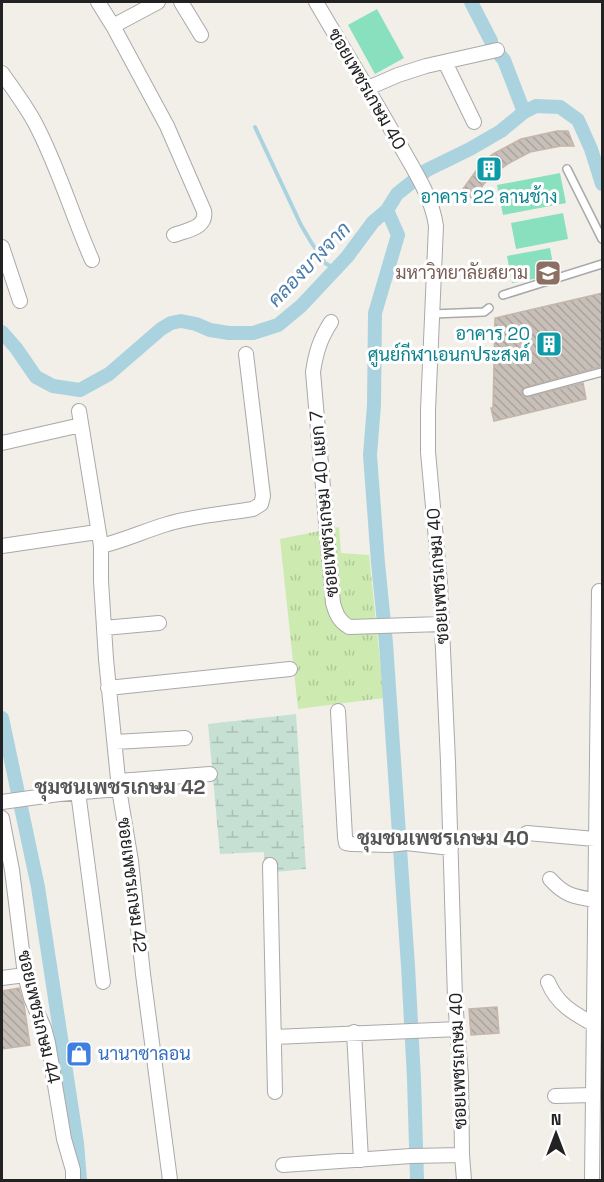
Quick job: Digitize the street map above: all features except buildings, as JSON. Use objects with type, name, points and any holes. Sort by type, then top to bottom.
[{"type":"street","points":[[98,2],[167,126],[204,211],[205,220],[202,224],[174,235]]},
{"type":"street","points":[[113,26],[158,2]]},
{"type":"street","points":[[182,2],[201,34]]},
{"type":"street","name":"ซอยเพชรเกษม 40","points":[[316,2],[368,88],[411,166],[434,214],[436,226],[428,452],[440,583],[464,1180]]},
{"type":"street","points":[[368,88],[426,66],[497,50]]},
{"type":"street","points":[[445,62],[474,122]]},
{"type":"street","points":[[2,73],[34,121],[47,146],[92,260]]},
{"type":"street","points":[[2,247],[20,301]]},
{"type":"street","name":"ซอยเพชรเกษม 40 แยก 7","points":[[331,322],[316,351],[313,372],[333,603],[337,616],[349,627],[442,624]]},
{"type":"street","points":[[101,546],[120,542],[164,525],[253,509],[261,504],[263,496],[246,354]]},
{"type":"street","name":"ซอยเพชรเกษม 42","points":[[2,443],[80,418],[101,546],[108,688],[170,1180]]},
{"type":"street","points":[[2,546],[98,532]]},
{"type":"street","points":[[592,1180],[593,1024],[598,934],[595,900],[599,884],[595,839],[599,806],[599,591]]},
{"type":"street","points":[[104,628],[159,623]]},
{"type":"street","points":[[108,688],[290,669]]},
{"type":"street","points":[[338,711],[346,843],[389,845],[400,843],[451,848]]},
{"type":"street","points":[[115,742],[184,738]]},
{"type":"street","points":[[13,800],[210,774]]},
{"type":"street","points":[[78,792],[103,982]]},
{"type":"street","name":"ซอยเพชรเกษม 44","points":[[2,818],[12,870],[25,975],[48,1043],[73,1180]]},
{"type":"street","points":[[527,833],[595,839]]},
{"type":"street","points":[[270,865],[275,1092]]},
{"type":"street","points":[[550,879],[558,888],[572,897],[595,900]]},
{"type":"street","points":[[2,978],[25,975]]},
{"type":"street","points":[[548,982],[553,994],[562,1003],[593,1024]]},
{"type":"street","points":[[274,1037],[458,1029]]},
{"type":"street","points":[[354,1032],[362,1160]]},
{"type":"street","points":[[555,1096],[593,1095]]},
{"type":"street","points":[[283,1165],[462,1155]]},
{"type":"lane","points":[[567,170],[603,239]]},
{"type":"lane","points":[[503,295],[603,264]]},
{"type":"lane","points":[[432,314],[484,312],[489,308]]},
{"type":"lane","points":[[527,392],[603,372]]},
{"type":"green space","points":[[377,9],[404,58],[375,74],[348,25]]},
{"type":"green space","points":[[560,173],[566,203],[503,215],[497,185]]},
{"type":"green space","points":[[563,213],[568,239],[516,249],[511,223]]},
{"type":"green space","points":[[550,248],[555,275],[512,283],[507,256]]},
{"type":"green space","points":[[339,527],[341,553],[369,555],[384,698],[298,709],[280,539]]},
{"type":"green space","points":[[296,714],[306,869],[265,873],[264,852],[220,854],[208,724]]},
{"type":"waterway","points":[[471,2],[491,41]]},
{"type":"waterway","points":[[499,54],[504,60],[524,112]]},
{"type":"waterway","name":"คลองบางจาก","points":[[2,332],[36,377],[53,386],[80,390],[109,374],[171,323],[181,321],[229,333],[253,333],[278,325],[301,306],[347,257],[373,222],[387,210],[397,194],[427,170],[501,131],[524,112],[536,106],[560,107],[578,120],[591,149],[602,184]]},
{"type":"waterway","points":[[255,127],[301,225],[325,263],[335,269]]},
{"type":"waterway","points":[[387,210],[398,235],[375,313],[374,405],[370,455],[386,643],[408,966],[417,1180]]},
{"type":"waterway","points":[[2,718],[38,887],[77,1143],[80,1180]]},
{"type":"place","name":"อาคาร 22 ลานช้าง","points":[[489,169]]},
{"type":"place","name":"มหาวิทยาลัยสยาม","points":[[548,273]]},
{"type":"place","name":"อาคาร 20 ศูนย์กีฬาเอนกประสงค์","points":[[549,344]]},
{"type":"place","name":"นานาซาลอน","points":[[79,1054]]},
{"type":"district","name":"ชุมชนเพชรเกษม 42","points":[[120,787]]},
{"type":"district","name":"ชุมชนเพชรเกษม 40","points":[[443,838]]}]
